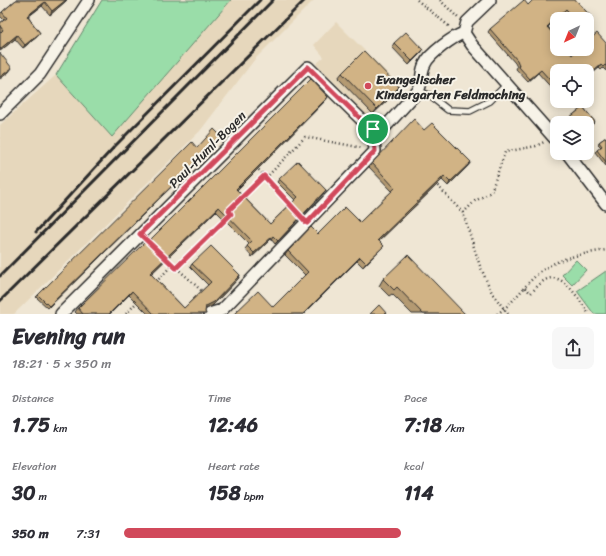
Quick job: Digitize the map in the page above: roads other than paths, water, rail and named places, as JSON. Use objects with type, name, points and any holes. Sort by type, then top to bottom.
[{"type":"street","points":[[0,114],[40,74],[89,0]]},
{"type":"street","points":[[209,314],[222,310],[375,151],[373,129],[386,126],[418,92],[421,87],[425,63],[450,39],[462,31],[490,0]]},
{"type":"street","points":[[462,31],[506,85],[550,133]]},
{"type":"street","name":"Paul-Huml-Bogen","points":[[61,314],[308,67],[373,129]]},
{"type":"street","points":[[572,160],[606,204]]},
{"type":"lane","points":[[418,92],[429,95],[448,110],[470,111],[490,101],[506,85]]},
{"type":"railway","points":[[36,232],[115,146],[260,0]]},
{"type":"railway","points":[[0,276],[273,0]]},
{"type":"railway","points":[[0,301],[305,0]]},
{"type":"place","name":"Evangelischer Kindergarten Feldmoching","points":[[368,86]]}]
